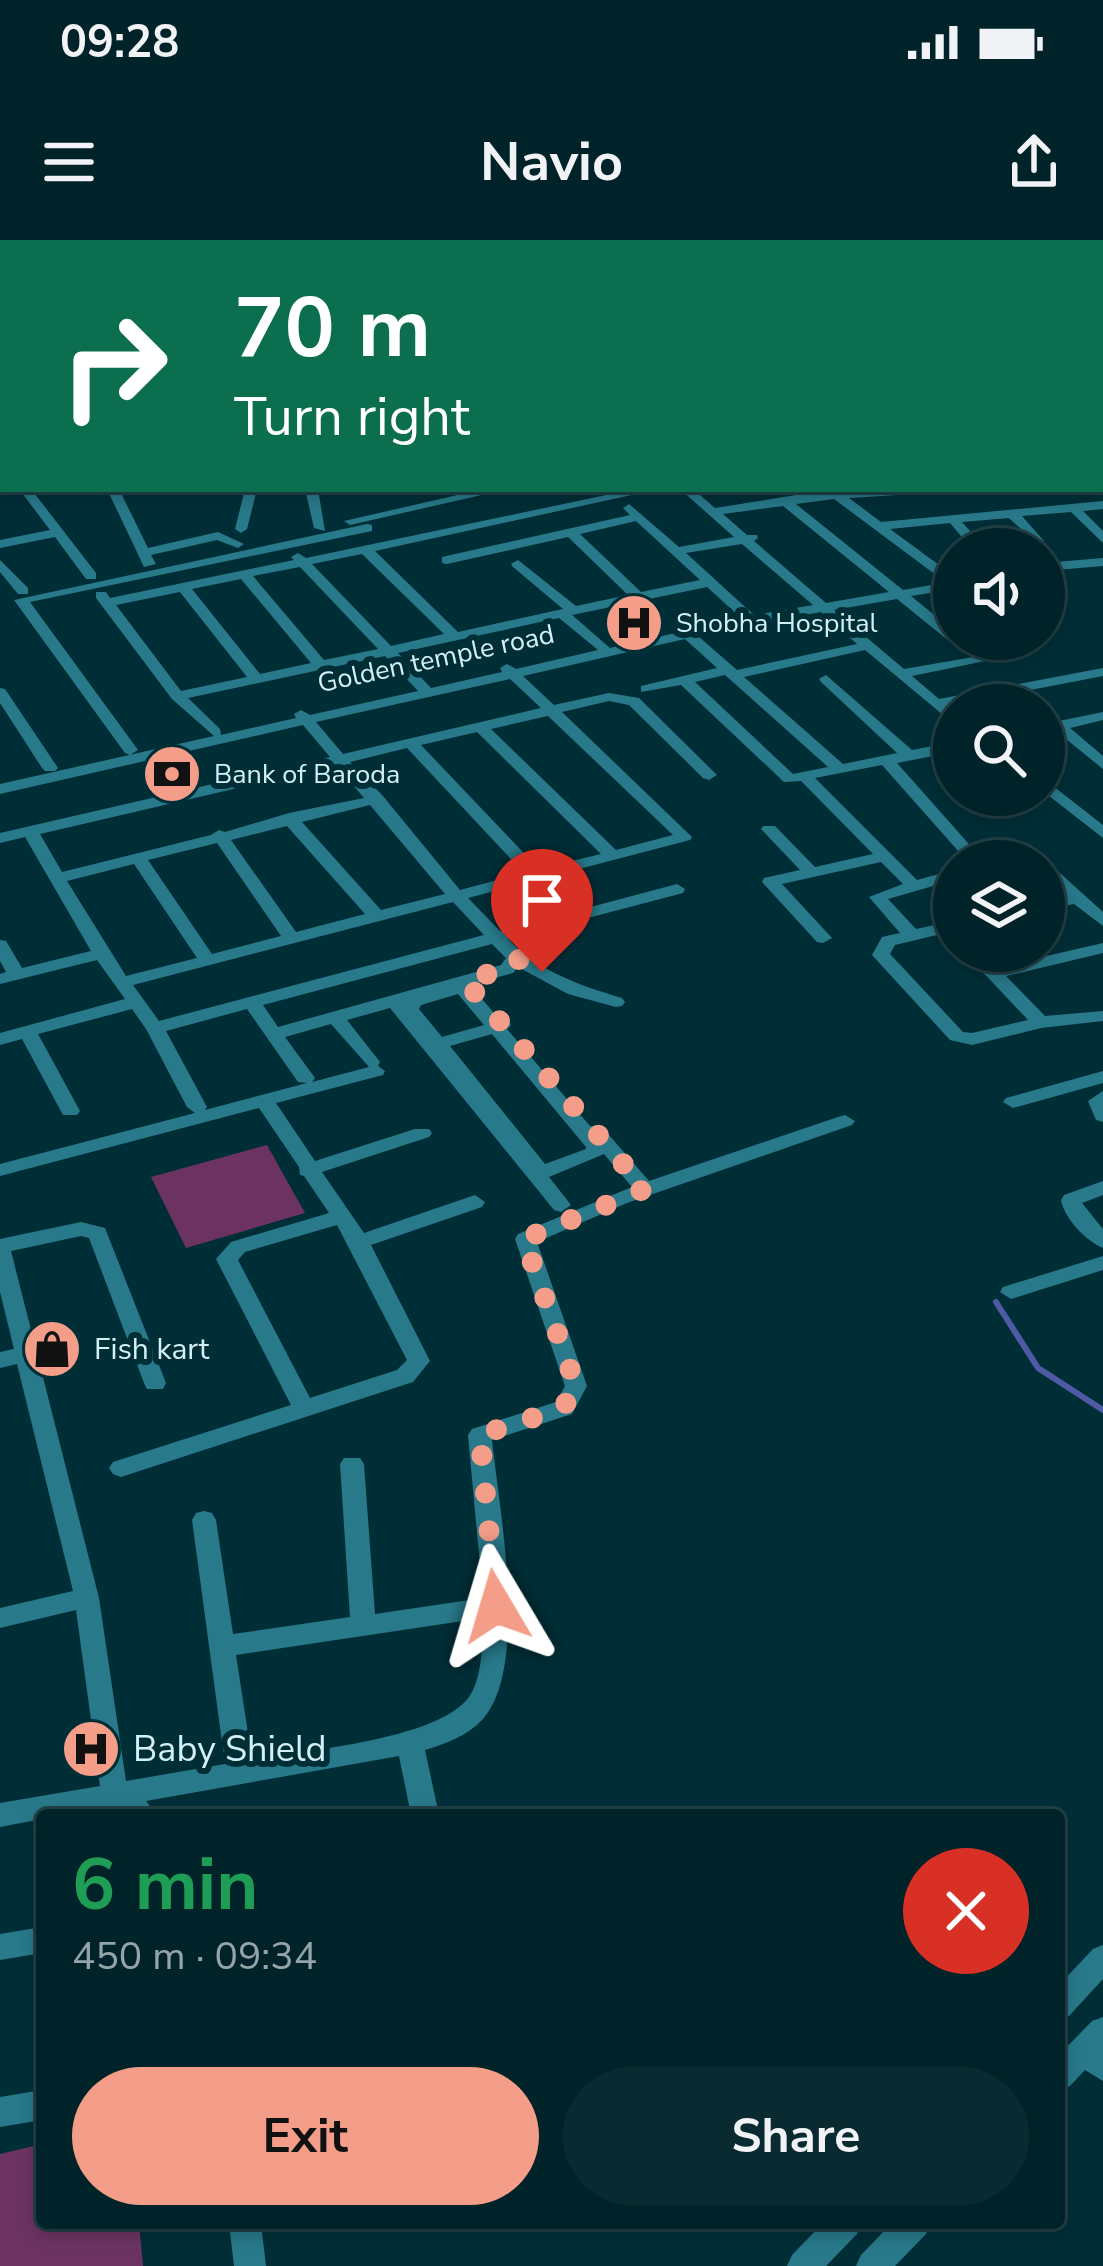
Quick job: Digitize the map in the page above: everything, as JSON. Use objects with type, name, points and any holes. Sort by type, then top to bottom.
[{"type":"street","points":[[23,492],[177,696],[215,732]]},
{"type":"street","points":[[114,492],[146,558]]},
{"type":"street","points":[[243,538],[250,492]]},
{"type":"street","points":[[312,492],[320,527]]},
{"type":"street","points":[[690,492],[908,673]]},
{"type":"street","points":[[703,492],[718,511]]},
{"type":"street","points":[[718,511],[833,492]]},
{"type":"street","name":"Golden temple road","points":[[833,492],[933,566]]},
{"type":"street","points":[[92,580],[146,558],[243,538],[280,540],[460,493]]},
{"type":"street","points":[[107,603],[367,551],[617,493],[748,618]]},
{"type":"street","points":[[786,502],[933,620]]},
{"type":"street","points":[[878,526],[1103,506]]},
{"type":"street","points":[[1074,508],[1103,539]]},
{"type":"street","points":[[1012,513],[1026,528]]},
{"type":"street","points":[[447,560],[639,517]]},
{"type":"street","points":[[952,518],[961,528]]},
{"type":"street","points":[[0,600],[280,540],[367,528]]},
{"type":"street","points":[[572,532],[638,597]]},
{"type":"street","points":[[0,544],[55,533]]},
{"type":"street","points":[[676,551],[750,538]]},
{"type":"street","points":[[280,540],[425,690]]},
{"type":"street","points":[[367,551],[455,637]]},
{"type":"street","points":[[1065,565],[1103,562]]},
{"type":"street","points":[[0,564],[130,750]]},
{"type":"street","points":[[518,564],[566,611],[591,652]]},
{"type":"street","points":[[244,574],[321,666]]},
{"type":"street","points":[[177,696],[709,582]]},
{"type":"street","name":"Golden temple road","points":[[0,789],[591,652],[933,584]]},
{"type":"street","points":[[183,587],[257,680]]},
{"type":"street","points":[[829,603],[871,645],[933,693]]},
{"type":"street","name":"Golden temple road","points":[[591,652],[748,618]]},
{"type":"street","points":[[687,634],[840,769]]},
{"type":"street","points":[[646,688],[871,645]]},
{"type":"street","points":[[908,673],[970,660]]},
{"type":"street","points":[[121,983],[684,837],[510,671]]},
{"type":"street","points":[[1044,684],[1103,672]]},
{"type":"street","points":[[826,679],[908,755]]},
{"type":"street","points":[[684,680],[790,778],[933,751]]},
{"type":"street","points":[[0,692],[50,768]]},
{"type":"street","points":[[0,838],[550,710],[629,698],[709,775]]},
{"type":"street","points":[[1065,724],[1103,716]]},
{"type":"street","points":[[303,717],[457,897],[516,958],[574,990],[616,1002]]},
{"type":"street","name":"Golden temple road","points":[[0,778],[303,717]]},
{"type":"street","points":[[480,727],[613,856]]},
{"type":"street","points":[[1065,736],[1103,763]]},
{"type":"street","points":[[411,743],[537,877]]},
{"type":"street","points":[[886,760],[957,840]]},
{"type":"street","points":[[804,776],[911,884]]},
{"type":"street","points":[[61,877],[376,799]]},
{"type":"street","points":[[1065,801],[1103,833]]},
{"type":"street","points":[[1065,812],[1103,844]]},
{"type":"street","points":[[290,818],[377,917]]},
{"type":"street","points":[[769,829],[812,873]]},
{"type":"street","points":[[30,831],[61,877],[101,954],[155,1028],[196,1107]]},
{"type":"street","points":[[219,835],[292,939]]},
{"type":"street","points":[[136,856],[208,961]]},
{"type":"street","points":[[823,938],[770,883],[885,856]]},
{"type":"street","points":[[912,936],[878,897],[933,879]]},
{"type":"street","points":[[1065,887],[1103,921]]},
{"type":"street","points":[[155,1028],[677,889]]},
{"type":"street","points":[[1065,901],[1078,898]]},
{"type":"street","points":[[933,932],[888,941],[881,956],[957,1036],[972,1039],[1041,1022],[1102,1014]]},
{"type":"street","points":[[0,945],[8,977],[101,954]]},
{"type":"street","points":[[993,974],[1103,948]]},
{"type":"street","points":[[516,958],[507,968],[410,1006],[538,1168],[546,1171],[596,1153],[535,1068]]},
{"type":"street","points":[[993,974],[1041,1022]]},
{"type":"street","points":[[275,1034],[465,984]]},
{"type":"street","points":[[465,984],[645,1189]]},
{"type":"street","points":[[394,1001],[561,1205]]},
{"type":"street","points":[[0,1039],[135,1002]]},
{"type":"street","points":[[253,1003],[305,1078]]},
{"type":"street","points":[[0,1170],[265,1102],[373,1066],[335,1017]]},
{"type":"street","points":[[439,1044],[499,1026]]},
{"type":"street","points":[[28,1032],[70,1111]]},
{"type":"street","points":[[1013,1102],[1103,1077]]},
{"type":"street","points":[[1103,1097],[1098,1101],[1103,1116]]},
{"type":"street","points":[[121,1468],[405,1376],[418,1360],[359,1242],[265,1102]]},
{"type":"street","points":[[0,1815],[114,1791],[410,1743],[458,1726],[486,1700],[493,1677],[496,1606],[480,1435],[563,1408],[576,1386],[524,1239],[645,1189],[845,1121]]},
{"type":"street","points":[[308,1171],[422,1133]]},
{"type":"street","points":[[1103,1188],[1071,1200],[1073,1210],[1103,1240]]},
{"type":"street","points":[[359,1242],[475,1202]]},
{"type":"street","points":[[305,1410],[227,1259],[238,1247],[340,1217]]},
{"type":"street","points":[[135,1809],[114,1791],[87,1598],[13,1357],[2,1261],[81,1229],[98,1233],[155,1383]]},
{"type":"street","points":[[1011,1292],[1103,1263]]},
{"type":"street","points":[[352,1465],[363,1627]]},
{"type":"street","points":[[204,1520],[240,1772]]},
{"type":"street","points":[[0,1618],[87,1598]]},
{"type":"street","points":[[224,1646],[496,1606]]},
{"type":"street","points":[[410,1743],[423,1809]]},
{"type":"street","points":[[0,1947],[36,1941]]},
{"type":"street","points":[[1065,2001],[1099,1971]]},
{"type":"street","points":[[1065,2072],[1097,2049]]},
{"type":"street","points":[[0,2112],[36,2105]]},
{"type":"street","points":[[246,2229],[250,2266]]},
{"type":"street","points":[[803,2266],[840,2229]]},
{"type":"street","points":[[872,2266],[909,2229]]},
{"type":"shaded area","points":[[267,1145],[305,1213],[186,1248],[151,1177]]},
{"type":"shaded area","points":[[36,2145],[36,2229],[140,2229],[143,2266],[0,2266],[0,2154]]},
{"type":"waterway","points":[[996,1302],[1038,1368],[1103,1410]]},
{"type":"place","name":"Shobha Hospital","points":[[634,623]]},
{"type":"place","name":"Bank of Baroda","points":[[172,774]]},
{"type":"place","name":"Fish kart","points":[[52,1349]]},
{"type":"place","name":"Baby Shield","points":[[91,1749]]},
{"type":"route","points":[[496,1606],[477,1447],[480,1435],[563,1408],[576,1386],[560,1328],[524,1239],[645,1189],[465,981],[507,968],[516,958],[542,972]]}]
